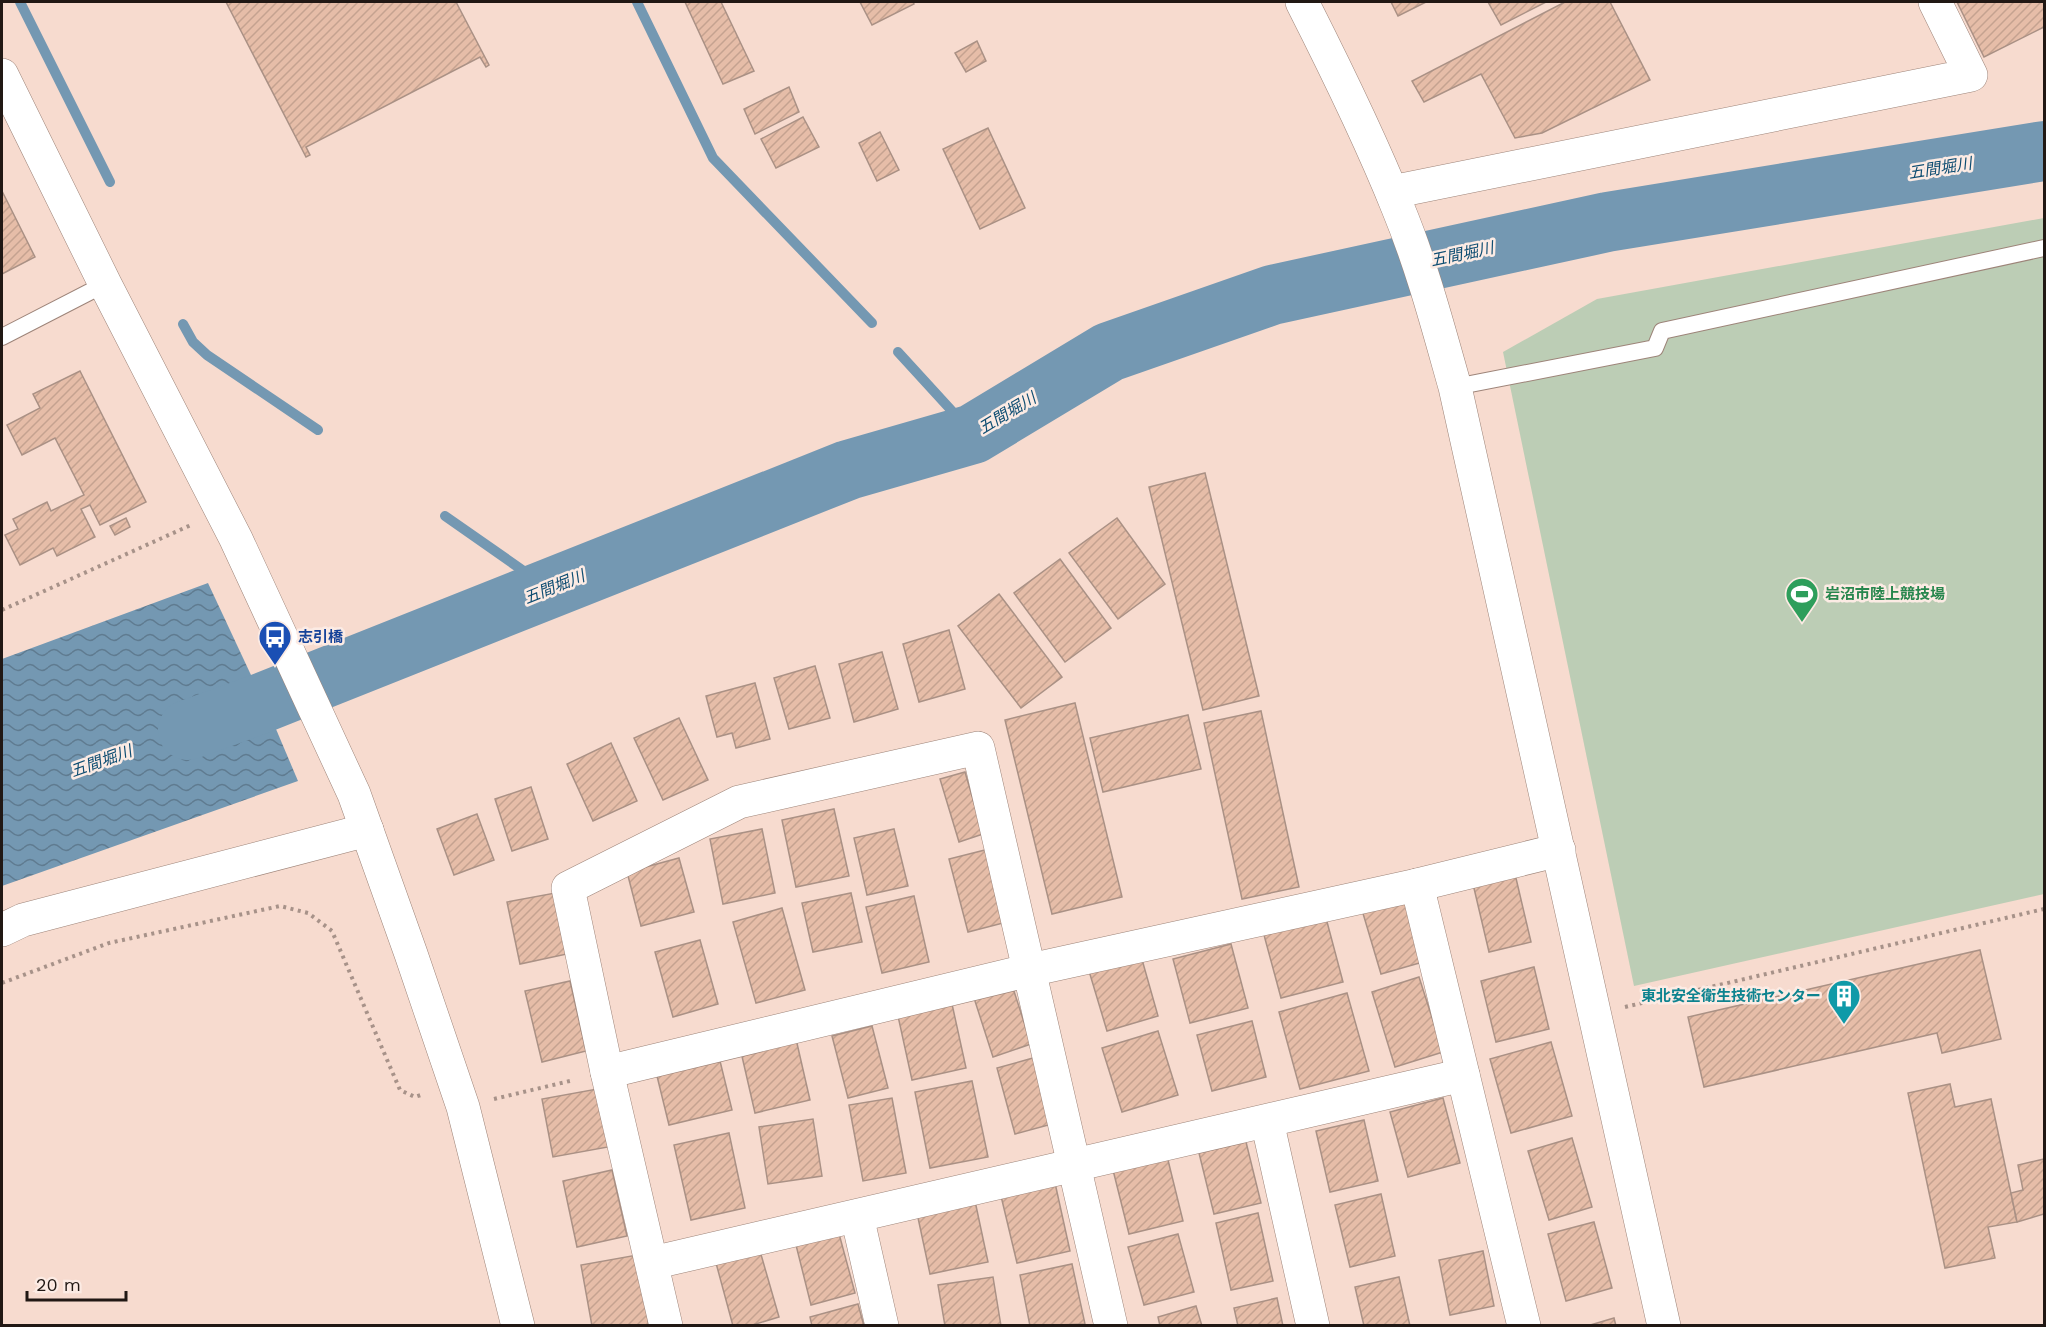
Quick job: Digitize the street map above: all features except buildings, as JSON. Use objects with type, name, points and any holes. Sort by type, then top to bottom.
[{"type":"street","points":[[1302,2],[1345,88],[1395,201],[1436,320],[1455,387],[1664,1326]]},
{"type":"street","points":[[1395,201],[1971,75],[1935,2]]},
{"type":"street","points":[[2,75],[105,284],[236,539],[354,794],[456,1084],[518,1326]]},
{"type":"street","points":[[666,1326],[607,1072],[568,888],[739,802],[978,748],[1111,1326]]},
{"type":"street","points":[[2,930],[23,920],[367,831]]},
{"type":"street","points":[[607,1072],[1030,970],[1417,885],[1559,850]]},
{"type":"street","points":[[1417,885],[1524,1326]]},
{"type":"street","points":[[652,1263],[1463,1075]]},
{"type":"street","points":[[1267,1121],[1313,1326]]},
{"type":"street","points":[[857,1216],[882,1326]]},
{"type":"lane","points":[[1455,387],[1655,348],[1662,332],[2044,248]]},
{"type":"lane","points":[[2,337],[105,284]]},
{"type":"path","points":[[2,610],[221,509]]},
{"type":"path","points":[[2,983],[109,943],[280,906],[308,913],[332,931],[400,1090],[415,1097],[456,1084]]},
{"type":"path","points":[[1624,1008],[2044,909]]},
{"type":"path","points":[[490,1100],[607,1072]]},
{"type":"green space","name":"岩沼市陸上競技場","points":[[2044,218],[2044,894],[1634,986],[1503,352],[1597,299]]},
{"type":"water","points":[[208,583],[298,781],[2,886],[2,659]]},
{"type":"waterway","points":[[20,2],[110,182]]},
{"type":"waterway","points":[[637,2],[713,158],[872,323]]},
{"type":"waterway","name":"五間堀川","points":[[188,730],[249,708],[848,470],[973,434],[1109,352],[1272,295],[1607,222],[2044,151]]},
{"type":"waterway","points":[[183,324],[193,342],[207,355],[318,430]]},
{"type":"waterway","points":[[898,352],[973,434]]},
{"type":"waterway","points":[[445,516],[548,588]]},
{"type":"place","name":"岩沼市陸上競技場","points":[[1802,623]]},
{"type":"place","name":"志引橋","points":[[275,666]]},
{"type":"place","name":"東北安全衛生技術センター","points":[[1844,1025]]}]
